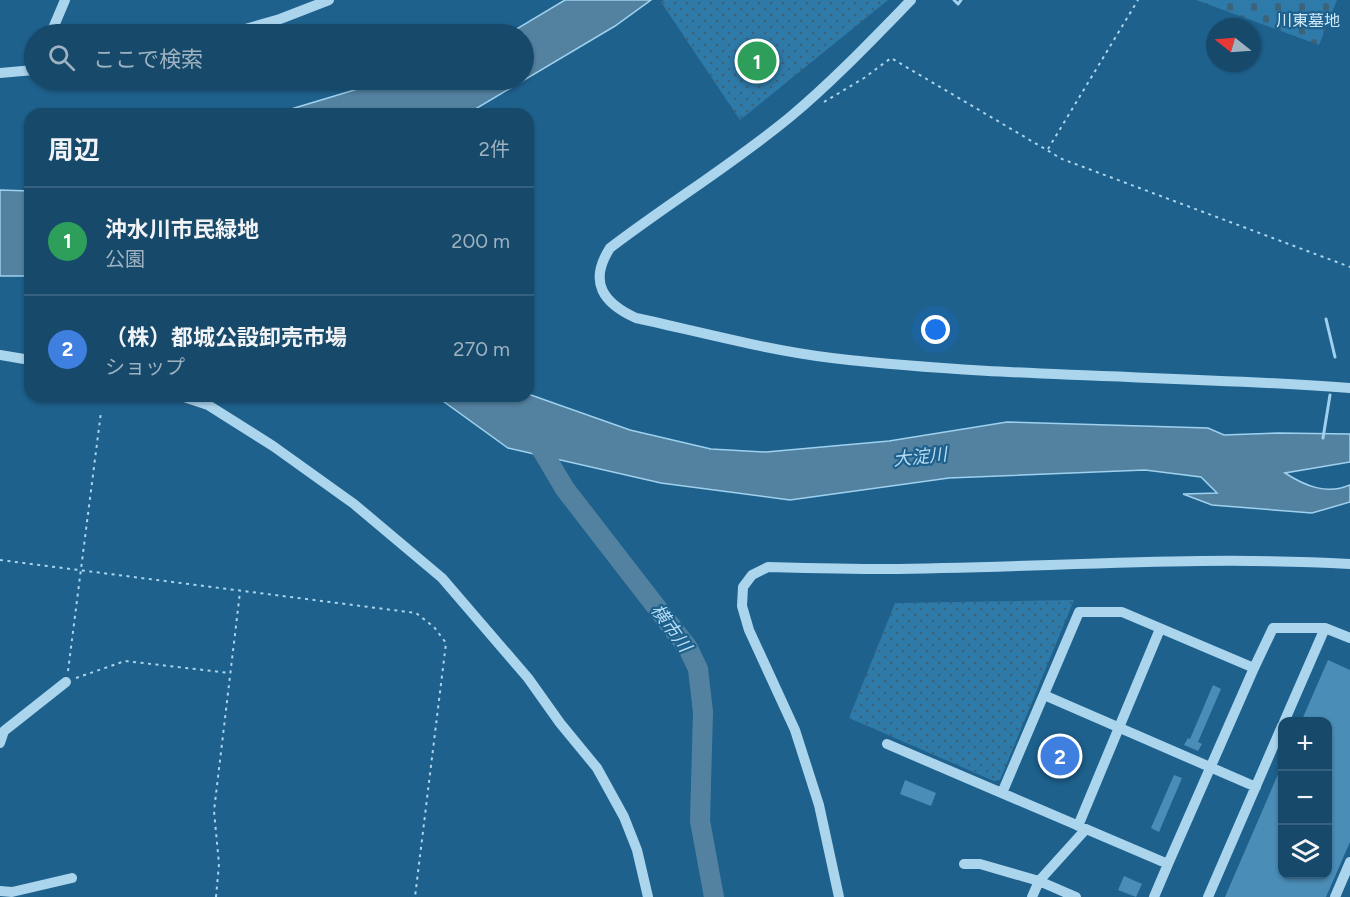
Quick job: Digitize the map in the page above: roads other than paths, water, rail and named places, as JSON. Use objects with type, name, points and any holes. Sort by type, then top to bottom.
[{"type":"street","points":[[55,24],[65,0]]},
{"type":"street","points":[[263,24],[329,0]]},
{"type":"street","points":[[911,0],[854,58],[792,115],[757,143],[610,248],[599,271],[603,293],[610,302],[622,312],[636,318],[831,358],[1036,374],[1350,388]]},
{"type":"street","points":[[0,73],[24,71]]},
{"type":"street","points":[[0,355],[24,359]]},
{"type":"street","points":[[199,402],[208,405],[273,446],[354,504],[442,578],[528,678],[560,723],[597,768],[624,817],[637,850],[648,897]]},
{"type":"street","points":[[839,897],[819,805],[795,730],[749,630],[742,606],[743,587],[752,575],[768,567],[886,569],[1226,560],[1283,560],[1350,564]]},
{"type":"street","points":[[1002,793],[1079,612],[1122,612],[1254,668]]},
{"type":"street","points":[[1154,897],[1273,628],[1325,628],[1350,638]]},
{"type":"street","points":[[1286,717],[1325,628]]},
{"type":"street","points":[[1032,897],[1039,880],[1082,827],[1119,728],[1160,629]]},
{"type":"street","points":[[0,743],[4,731],[66,682]]},
{"type":"street","points":[[1044,695],[1256,787]]},
{"type":"street","points":[[1208,897],[1278,736]]},
{"type":"street","points":[[887,744],[1168,864]]},
{"type":"street","points":[[1335,897],[1350,862]]},
{"type":"street","points":[[964,864],[980,864],[1039,880],[1076,897]]},
{"type":"street","points":[[0,891],[12,892],[72,878]]},
{"type":"water","points":[[565,0],[651,0],[615,26],[534,74],[534,24],[525,24]]},
{"type":"water","points":[[354,90],[507,90],[477,108],[295,108]]},
{"type":"water","points":[[0,190],[24,191],[24,276],[0,276]]},
{"type":"water","name":"大淀川","points":[[534,396],[630,430],[711,449],[766,452],[889,441],[1007,422],[1208,428],[1224,435],[1350,434],[1350,462],[1285,473],[1316,488],[1333,489],[1350,485],[1350,502],[1312,513],[1212,505],[1183,494],[1217,493],[1201,477],[1145,470],[949,478],[790,500],[661,483],[508,448],[444,402],[534,402]]},
{"type":"waterway","points":[[954,0],[958,4],[961,0]]},
{"type":"waterway","points":[[1326,319],[1335,357]]},
{"type":"waterway","points":[[1323,438],[1330,395]]},
{"type":"waterway","name":"横市川","points":[[533,435],[565,489],[688,648],[698,669],[703,712],[700,821],[714,897]]},
{"type":"place","name":"沖水川市民緑地","points":[[757,61]]},
{"type":"place","name":"（株）都城公設卸売市場","points":[[1060,756]]},
{"type":"park label","name":"川東墓地","points":[[1308,20]]}]
